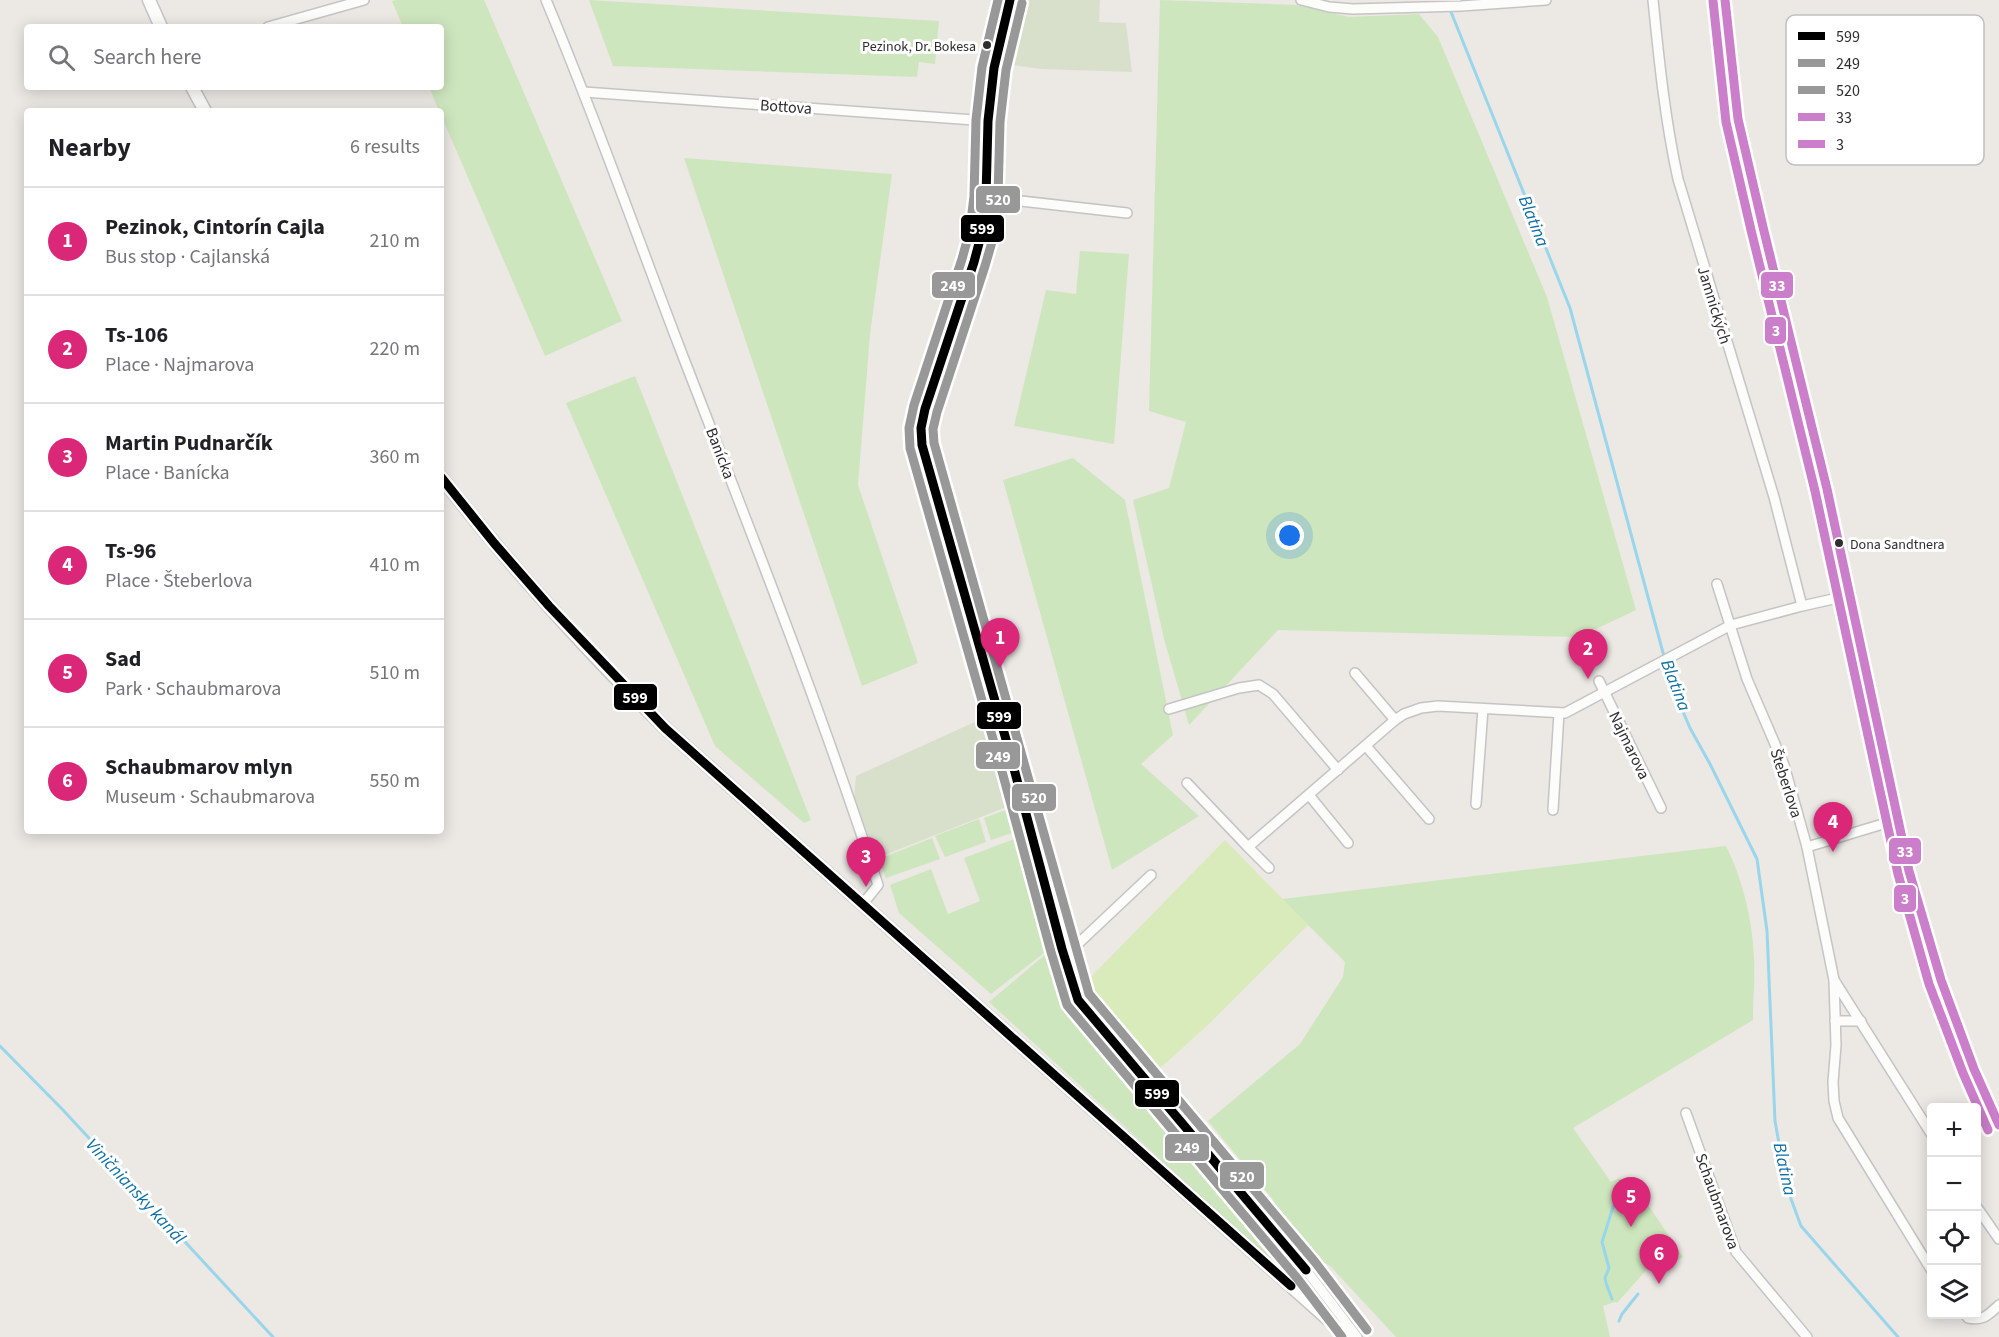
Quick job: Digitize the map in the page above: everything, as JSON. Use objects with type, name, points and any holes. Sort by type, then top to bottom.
[{"type":"main road","points":[[149,0],[160,24]]},
{"type":"main road","points":[[194,90],[203,108]]},
{"type":"main road","points":[[444,481],[523,577],[628,691],[696,756],[1348,1337]]},
{"type":"street","points":[[279,24],[364,0]]},
{"type":"street","name":"Banícka","points":[[546,0],[584,92],[847,788],[878,885],[862,905]]},
{"type":"street","points":[[1010,0],[994,68],[988,121],[986,197],[982,232],[925,409],[921,428],[922,446],[989,678],[1064,957],[1078,999],[1306,1270],[1357,1337]]},
{"type":"street","points":[[1301,0],[1329,7],[1353,5],[1439,7],[1546,0]]},
{"type":"street","name":"Jamnických","points":[[1653,0],[1664,102],[1678,179],[1774,497],[1802,606]]},
{"type":"street","points":[[1725,0],[1738,118],[1745,153],[1851,595],[1896,820],[1922,922],[1944,995],[1974,1071],[1999,1125]]},
{"type":"street","name":"Bottova","points":[[584,92],[988,121]]},
{"type":"street","points":[[986,197],[1127,213]]},
{"type":"street","name":"Šteberlova","points":[[1717,584],[1747,680],[1784,765],[1807,847],[1834,980],[1836,1045],[1833,1082],[1838,1118],[1928,1265]]},
{"type":"street","points":[[1248,847],[1404,714],[1421,708],[1438,706],[1565,712],[1731,625],[1851,595]]},
{"type":"street","points":[[1355,673],[1395,720]]},
{"type":"street","name":"Najmarova","points":[[1599,681],[1661,808]]},
{"type":"street","points":[[1169,709],[1239,688],[1259,685],[1273,694],[1338,770]]},
{"type":"street","points":[[1476,804],[1483,709]]},
{"type":"street","points":[[1553,810],[1559,713]]},
{"type":"street","points":[[1366,746],[1429,819]]},
{"type":"street","points":[[1187,783],[1269,868]]},
{"type":"street","points":[[1309,795],[1348,843]]},
{"type":"street","points":[[1807,847],[1896,820]]},
{"type":"street","points":[[1064,957],[1151,875]]},
{"type":"street","name":"Šteberlova","points":[[1834,980],[1927,1127]]},
{"type":"street","points":[[1835,1021],[1861,1021]]},
{"type":"street","name":"Schaubmarova","points":[[1686,1113],[1736,1252],[1807,1337]]},
{"type":"street","points":[[1980,1211],[1999,1239]]},
{"type":"street","points":[[1291,1286],[1306,1270]]},
{"type":"street","points":[[1981,1319],[1999,1305]]},
{"type":"green space","points":[[484,0],[622,321],[545,356],[444,122],[444,108],[438,108],[430,90],[444,90],[444,24],[402,24],[392,1]]},
{"type":"green space","points":[[589,0],[939,21],[935,64],[919,62],[917,77],[613,66]]},
{"type":"green space","points":[[1024,0],[1100,0],[1099,22],[1126,23],[1132,72],[1041,69],[1012,65]]},
{"type":"green space","points":[[1160,0],[1296,5],[1349,17],[1419,14],[1438,37],[1547,297],[1636,610],[1579,637],[1278,630],[1189,725],[1164,639],[1133,500],[1169,488],[1186,422],[1149,411]]},
{"type":"green space","points":[[684,158],[892,174],[870,334],[858,485],[918,663],[862,686]]},
{"type":"green space","points":[[1080,251],[1129,254],[1114,444],[1014,426],[1046,290],[1076,294]]},
{"type":"green space","points":[[635,376],[811,820],[804,823],[715,746],[566,403]]},
{"type":"green space","points":[[1073,458],[1125,500],[1173,735],[1141,764],[1199,816],[1112,870],[1003,480]]},
{"type":"green space","points":[[988,716],[993,725],[1014,804],[877,858],[854,800],[856,776]]},
{"type":"green space","points":[[1014,807],[1018,831],[991,840],[984,818]]},
{"type":"green space","points":[[979,819],[986,842],[945,857],[935,836]]},
{"type":"green space","points":[[1019,837],[1044,953],[991,994],[899,913],[890,885],[931,869],[948,914],[980,901],[964,858]]},
{"type":"green space","points":[[932,838],[940,859],[886,878],[879,859]]},
{"type":"green space","points":[[1225,840],[1308,925],[1210,1023],[1158,1070],[1080,988]]},
{"type":"green space","points":[[1726,846],[1742,887],[1752,931],[1753,1020],[1573,1128],[1611,1182],[1620,1178],[1641,1194],[1683,1257],[1659,1275],[1649,1267],[1617,1303],[1603,1306],[1610,1337],[1396,1337],[1330,1266],[1307,1252],[1271,1197],[1208,1121],[1300,1044],[1343,977],[1345,962],[1282,899]]},
{"type":"green space","points":[[1047,953],[1057,964],[1074,1004],[1282,1247],[1282,1263],[1277,1266],[989,1002]]},
{"type":"waterway","name":"Blatina","points":[[1451,12],[1570,308],[1672,686],[1690,728],[1757,859],[1767,931],[1775,1121],[1787,1188],[1801,1226],[1898,1337]]},
{"type":"waterway","name":"Viničniansky kanál","points":[[0,1046],[63,1110],[273,1337]]},
{"type":"waterway","points":[[1612,1299],[1605,1278],[1609,1268],[1602,1242],[1614,1204]]},
{"type":"waterway","points":[[1619,1321],[1638,1294]]},
{"type":"transit line","name":"249","points":[[998,0],[982,67],[976,120],[974,196],[970,230],[914,405],[909,428],[910,448],[1067,1005],[1297,1278],[1342,1337]]},
{"type":"transit line","name":"599","points":[[1010,0],[994,68],[988,121],[986,197],[982,232],[925,409],[921,428],[922,445],[1078,1000],[1306,1270]]},
{"type":"transit line","name":"33","points":[[1725,0],[1738,119],[1827,489],[1909,871],[1941,980],[1974,1069],[1999,1125]]},
{"type":"transit line","name":"3","points":[[1713,1],[1726,122],[1815,491],[1898,874],[1929,984],[1963,1073],[1988,1130]]},
{"type":"transit line","name":"520","points":[[1022,3],[1006,70],[1000,122],[998,197],[994,235],[937,412],[933,429],[934,443],[1089,994],[1315,1262],[1367,1330]]},
{"type":"transit line","name":"599","points":[[444,481],[549,606],[665,728],[1291,1286]]},
{"type":"place","name":"Pezinok, Dr. Bokesa","points":[[987,45]]},
{"type":"place","name":"Dona Sandtnera","points":[[1839,543]]},
{"type":"place","name":"Pezinok, Cintorín Cajla","points":[[1000,668]]},
{"type":"place","name":"Ts-106","points":[[1588,679]]},
{"type":"place","name":"Ts-96","points":[[1833,852]]},
{"type":"place","name":"Martin Pudnarčík","points":[[866,887]]},
{"type":"place","name":"Sad","points":[[1631,1227]]},
{"type":"place","name":"Schaubmarov mlyn","points":[[1659,1284]]}]
